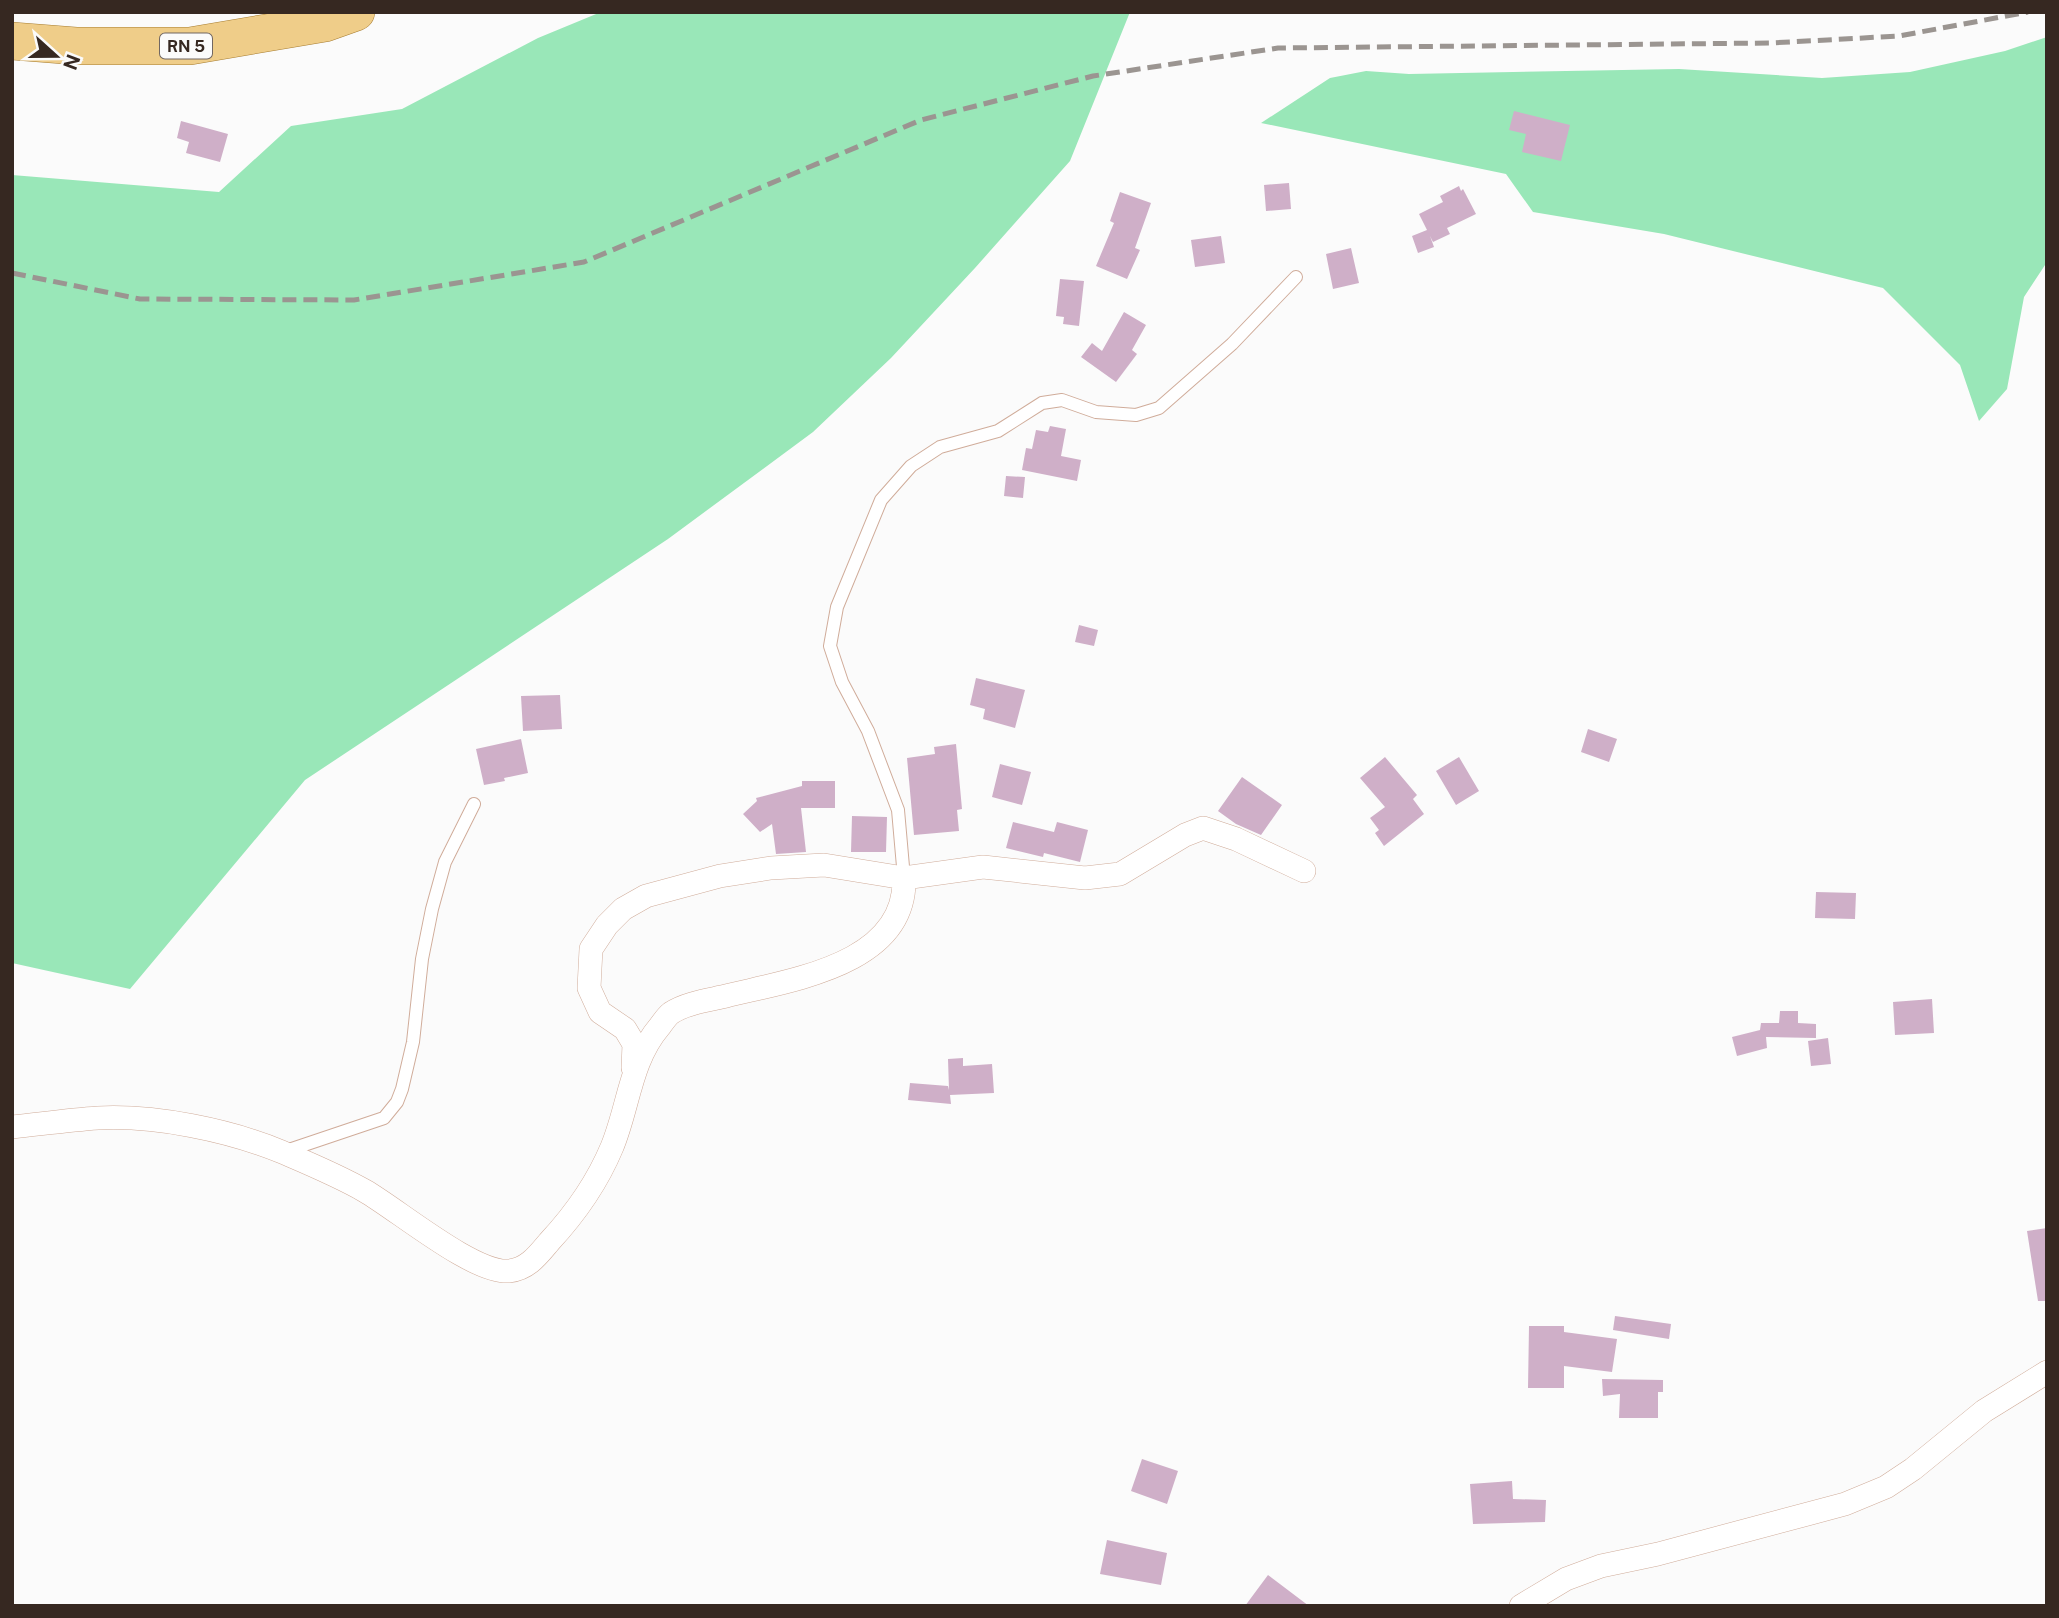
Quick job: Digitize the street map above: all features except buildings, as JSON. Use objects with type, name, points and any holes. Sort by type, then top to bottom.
[{"type":"main road","name":"RN 5","points":[[12,41],[76,47],[190,46],[326,23],[356,12]]},
{"type":"street","points":[[633,1072],[634,1044],[625,1029],[600,1013],[589,988],[591,949],[607,925],[623,909],[646,896],[720,876],[771,868],[824,865],[904,878],[983,867],[1085,878],[1120,874],[1185,835],[1203,828],[1236,839],[1304,871]]},
{"type":"street","points":[[12,1127],[99,1118],[145,1119],[256,1142],[365,1191],[484,1266],[508,1271],[529,1265],[572,1218],[613,1146],[633,1072],[651,1037],[671,1013],[704,1001],[825,970],[869,949],[893,924],[905,897],[904,878]]},
{"type":"street","points":[[1521,1606],[1566,1579],[1601,1566],[1658,1554],[1845,1504],[1886,1487],[1913,1469],[1984,1411],[2047,1371]]},
{"type":"lane","points":[[904,878],[898,810],[868,731],[842,682],[830,646],[837,607],[881,500],[911,466],[940,447],[998,430],[1042,404],[1062,400],[1096,412],[1136,415],[1159,408],[1232,344],[1296,277]]},
{"type":"lane","points":[[282,1152],[384,1118],[397,1102],[414,1042],[422,959],[432,909],[446,862],[474,804]]},
{"type":"green space","points":[[601,12],[1130,12],[1070,161],[891,358],[813,432],[668,539],[305,780],[130,989],[12,963],[12,175],[219,192],[291,126],[402,109],[538,38]]},
{"type":"green space","points":[[2047,37],[2047,262],[2024,297],[2007,389],[1979,421],[1960,365],[1883,288],[1664,234],[1533,212],[1506,174],[1261,123],[1330,78],[1366,71],[1409,74],[1679,69],[1822,78],[1910,72],[2005,51]]},
{"type":"railway","points":[[12,273],[140,299],[354,300],[584,262],[921,120],[1093,76],[1278,48],[1770,43],[1899,36],[2028,12]]}]
